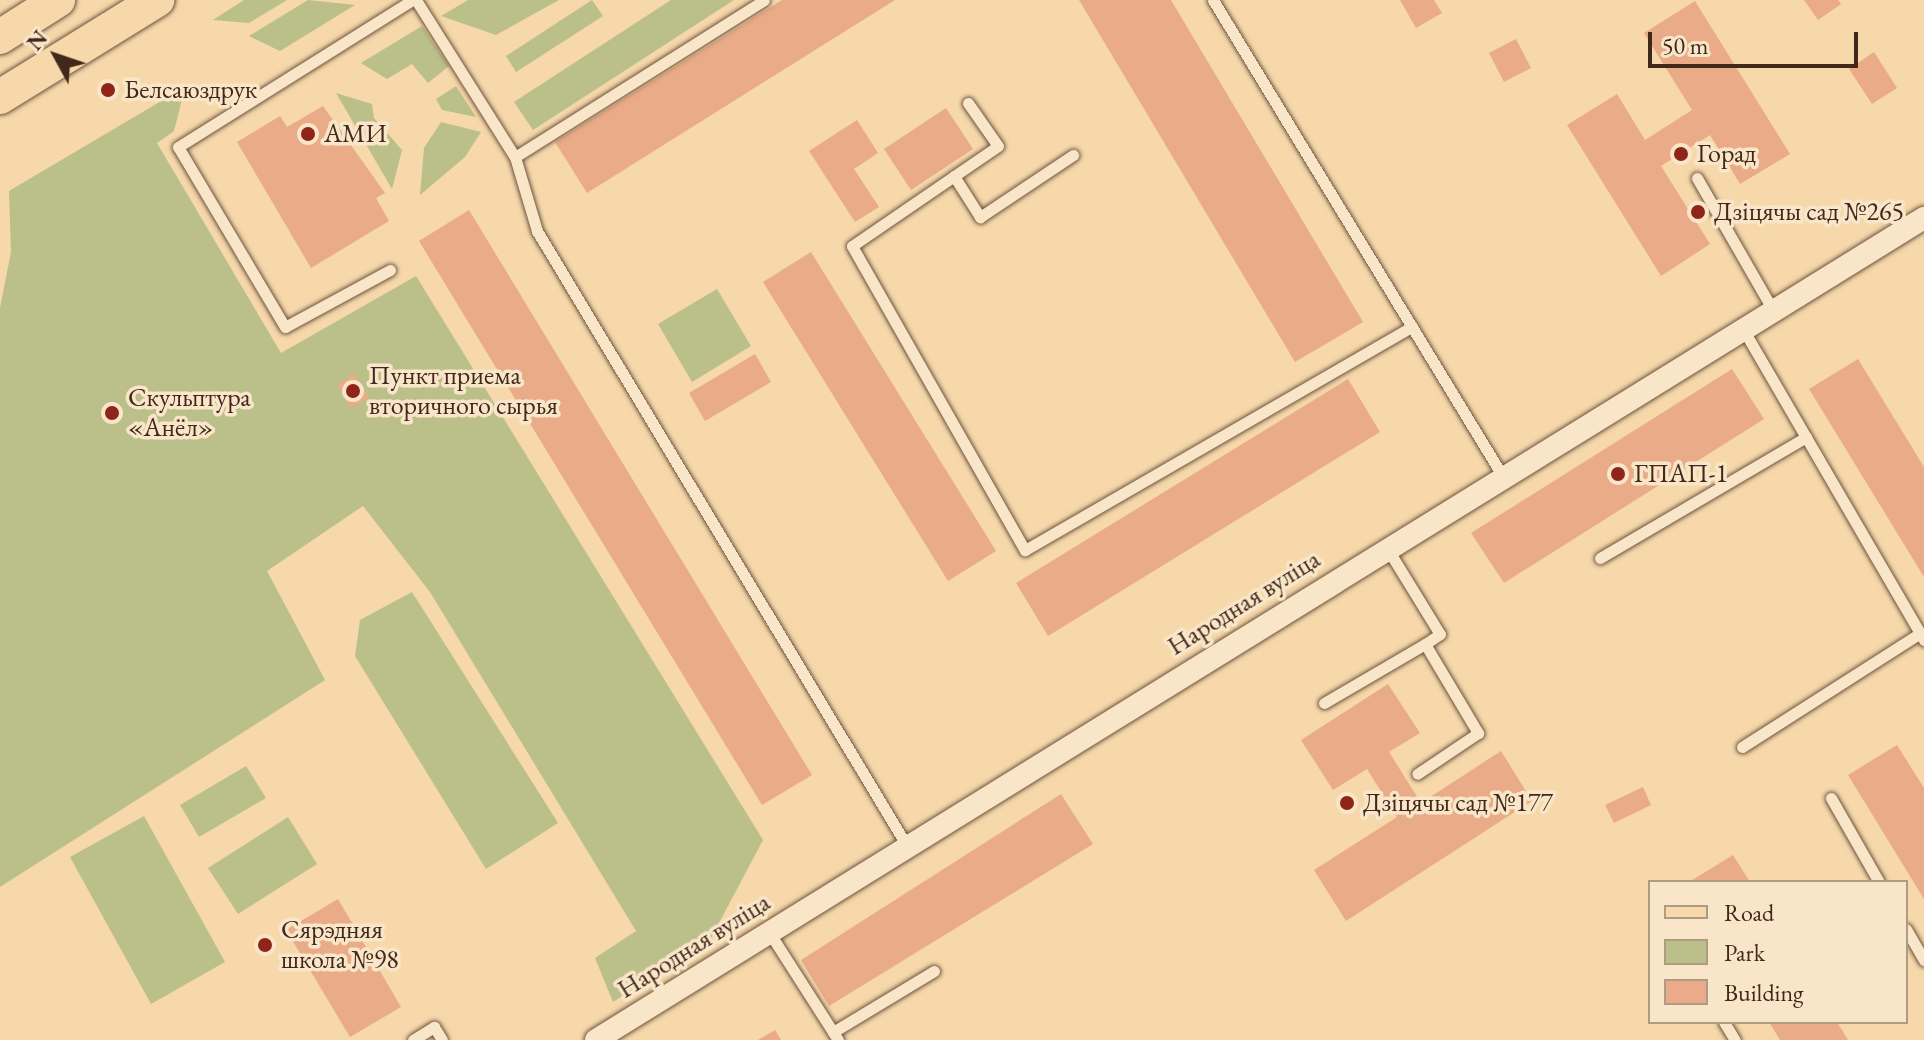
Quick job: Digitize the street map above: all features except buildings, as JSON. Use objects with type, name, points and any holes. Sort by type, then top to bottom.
[{"type":"main road","points":[[0,37],[58,0]]},
{"type":"main road","points":[[0,97],[157,0]]},
{"type":"street","name":"Народная вуліца","points":[[596,1040],[1502,475],[1924,218]]},
{"type":"lane","points":[[390,270],[285,327],[178,147],[414,0],[515,157],[537,231],[907,846]]},
{"type":"lane","points":[[515,157],[764,0]]},
{"type":"lane","points":[[1213,0],[1502,475]]},
{"type":"lane","points":[[968,103],[998,146],[852,246],[1025,550],[1412,327]]},
{"type":"lane","points":[[954,176],[980,217],[1073,155]]},
{"type":"lane","points":[[1697,178],[1773,310]]},
{"type":"lane","points":[[1742,747],[1922,637],[1743,328]]},
{"type":"lane","points":[[1600,558],[1806,437]]},
{"type":"lane","points":[[1324,703],[1440,634],[1387,547]]},
{"type":"lane","points":[[1417,774],[1478,733],[1425,644]]},
{"type":"lane","points":[[1831,798],[1878,880]]},
{"type":"lane","points":[[769,932],[835,1036],[934,971]]},
{"type":"lane","points":[[1908,932],[1924,960]]},
{"type":"lane","points":[[413,1040],[434,1027],[442,1040]]},
{"type":"green space","points":[[244,0],[287,0],[249,23],[213,20]]},
{"type":"green space","points":[[308,0],[355,5],[280,51],[249,36]]},
{"type":"green space","points":[[468,0],[559,0],[496,35],[441,16]]},
{"type":"green space","points":[[592,0],[603,16],[516,72],[506,56]]},
{"type":"green space","points":[[671,0],[734,0],[533,130],[514,102]]},
{"type":"green space","points":[[422,26],[449,66],[428,83],[412,64],[387,79],[361,63]]},
{"type":"green space","points":[[456,86],[476,117],[442,110],[436,99]]},
{"type":"green space","points":[[185,87],[174,131],[157,143],[281,353],[416,276],[763,840],[710,940],[613,1002],[595,958],[636,931],[430,592],[363,506],[267,571],[325,680],[0,887],[0,308],[11,252],[9,191]]},
{"type":"green space","points":[[336,93],[372,104],[374,118],[402,150],[392,189]]},
{"type":"green space","points":[[441,122],[481,132],[465,157],[420,195],[424,148]]},
{"type":"green space","points":[[717,289],[751,346],[692,382],[658,324]]},
{"type":"green space","points":[[412,592],[558,823],[486,869],[355,656],[360,620]]},
{"type":"green space","points":[[246,766],[266,798],[199,837],[180,805]]},
{"type":"green space","points":[[144,816],[225,962],[151,1004],[70,857]]},
{"type":"green space","points":[[288,817],[317,864],[238,914],[208,868]]},
{"type":"place","name":"Белсаюздрук","points":[[108,90]]},
{"type":"place","name":"АМИ","points":[[308,134]]},
{"type":"place","name":"Горад","points":[[1681,154]]},
{"type":"place","name":"Дзіцячы сад №265","points":[[1698,212]]},
{"type":"place","name":"Пункт приема вторичного сырья","points":[[353,391]]},
{"type":"place","name":"Скульптура «Анёл»","points":[[112,413]]},
{"type":"place","name":"ГПАП-1","points":[[1618,474]]},
{"type":"place","name":"Дзіцячы сад №177","points":[[1347,803]]},
{"type":"place","name":"Сярэдняя школа №98","points":[[265,945]]}]
